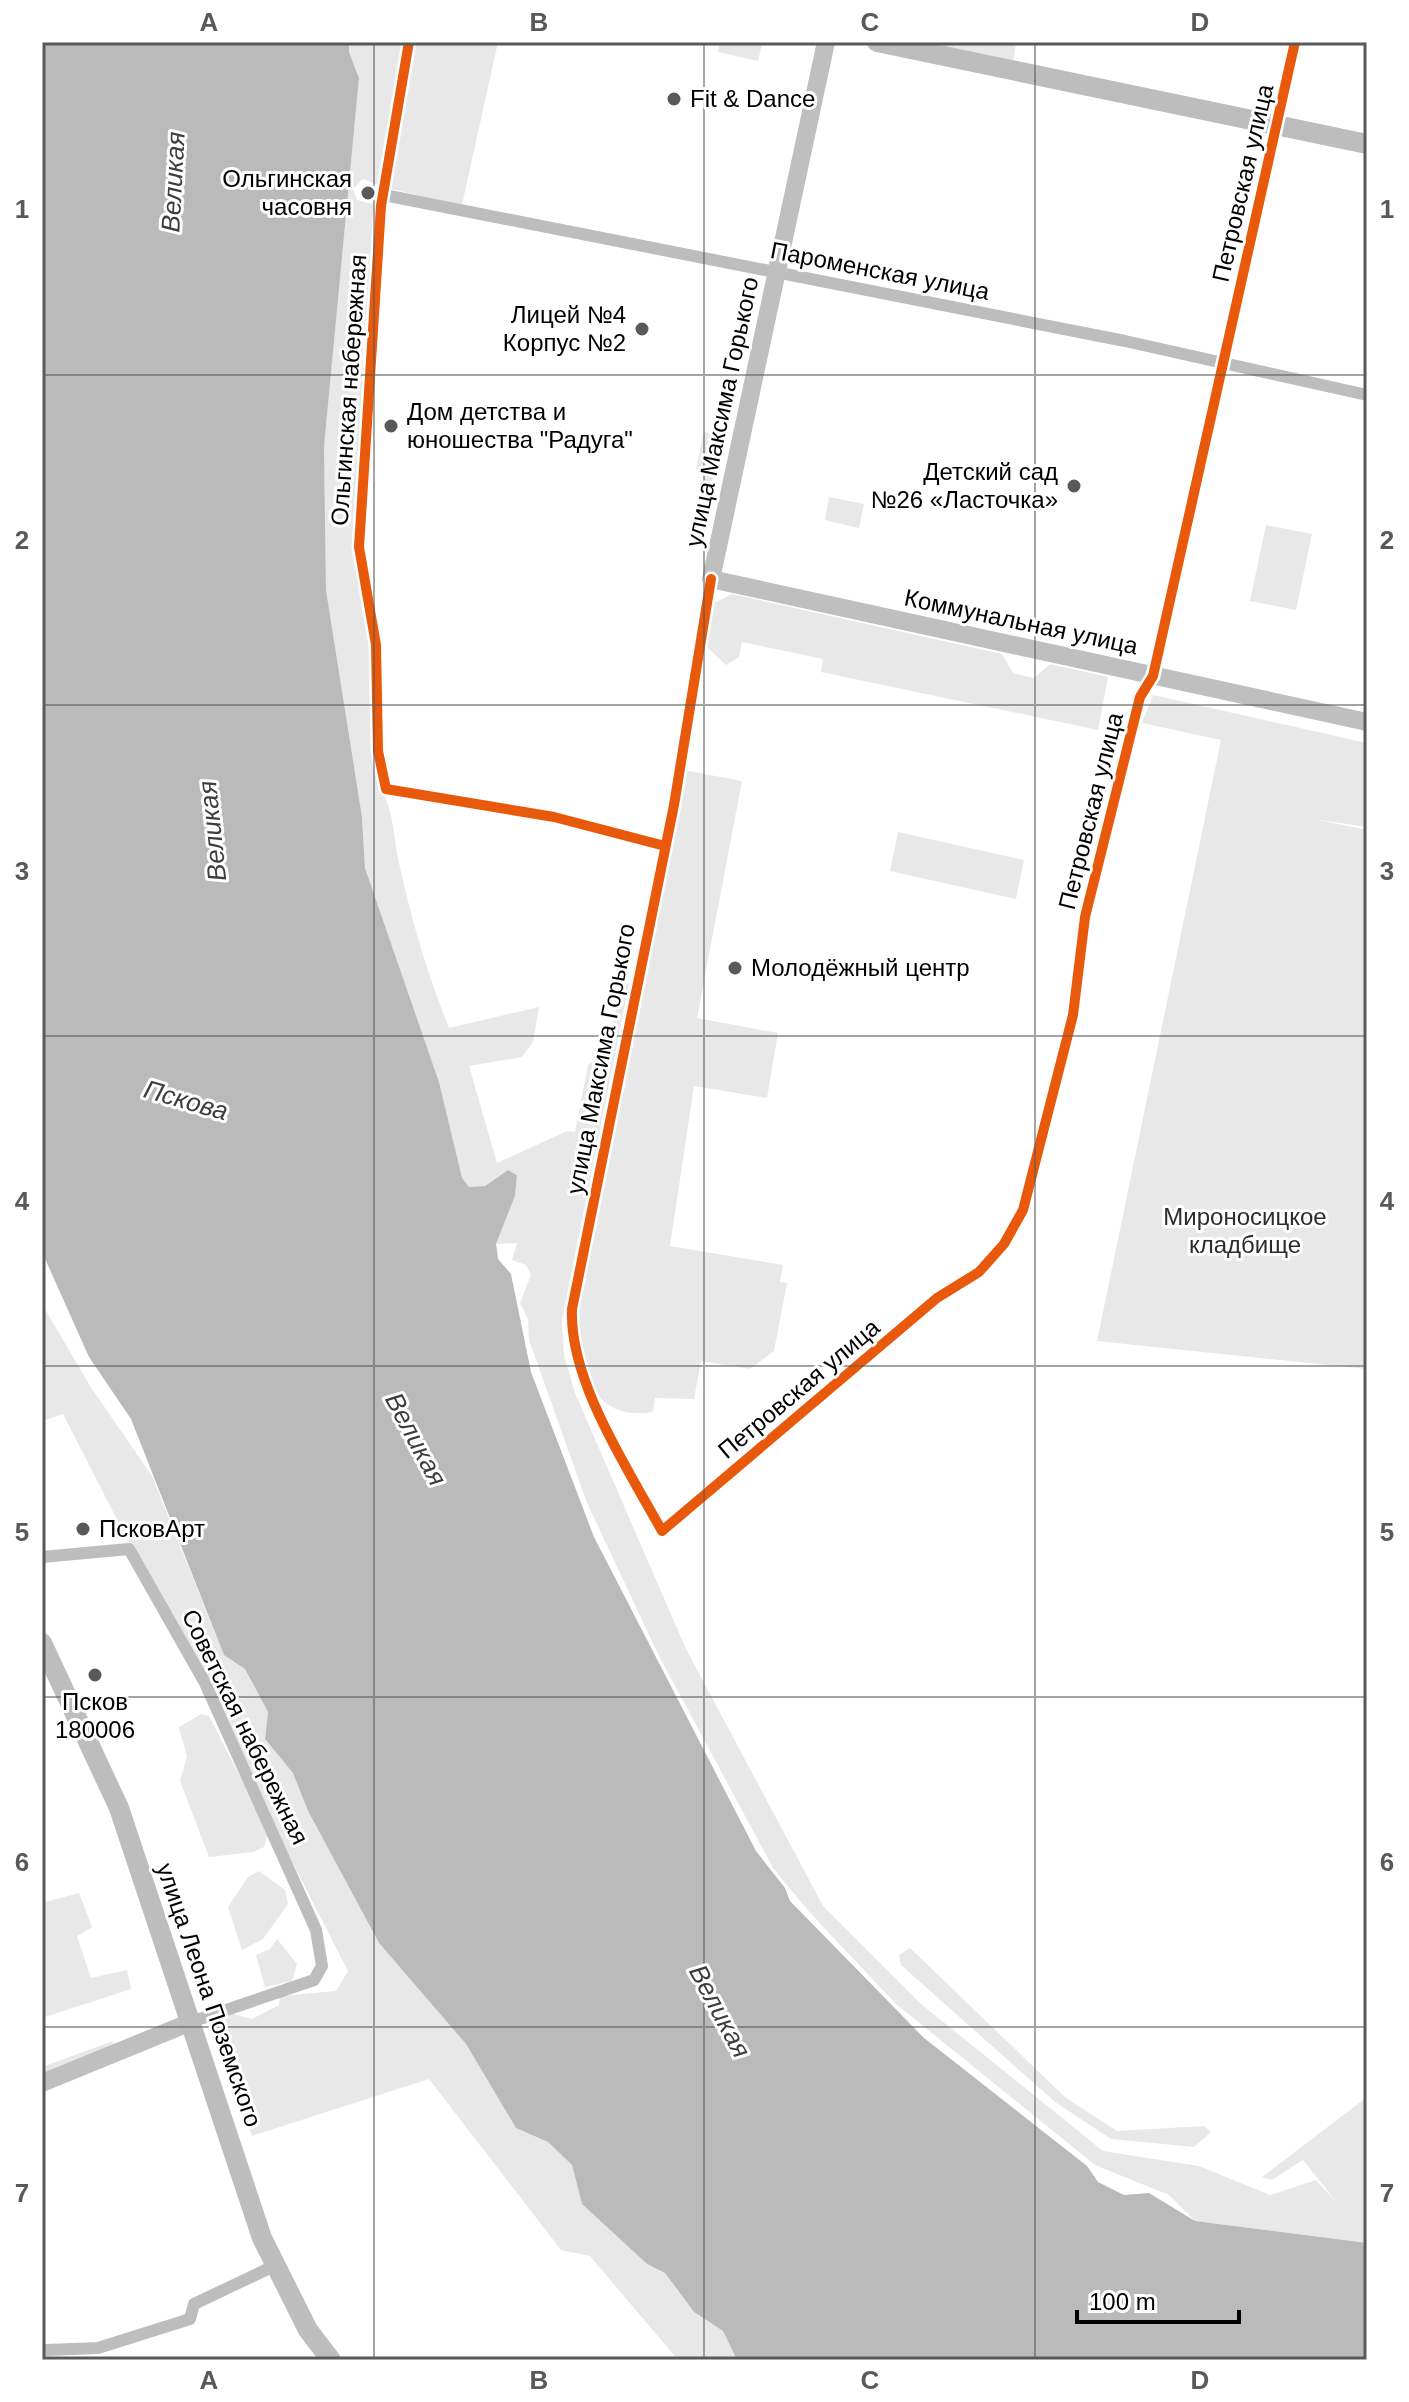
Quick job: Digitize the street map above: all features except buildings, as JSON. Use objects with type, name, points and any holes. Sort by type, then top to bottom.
[{"type":"main road","name":"улица Максима Горького","points":[[711,579],[826,42]]},
{"type":"main road","points":[[877,42],[1367,144]]},
{"type":"main road","name":"Коммунальная улица","points":[[711,579],[1367,722]]},
{"type":"main road","name":"улица Леона Поземского","points":[[42,1643],[119,1808],[262,2238],[308,2330],[331,2360]]},
{"type":"main road","points":[[42,2083],[191,2022]]},
{"type":"street","name":"Ольгинская набережная","points":[[409,42],[384,195],[359,547],[376,645],[378,751],[386,789],[554,817],[665,846]]},
{"type":"street","name":"Петровская улица","points":[[662,1531],[937,1298],[979,1272],[1004,1244],[1023,1210],[1073,1015],[1085,917],[1101,844],[1140,697],[1153,676],[1295,42]]},
{"type":"street","name":"Пароменская улица","points":[[384,195],[1223,363],[1367,395]]},
{"type":"street","name":"улица Максима Горького","points":[[662,1531],[586,1382],[571,1324],[611,1105],[665,846],[711,579]]},
{"type":"street","name":"Советская набережная","points":[[42,1557],[129,1549],[205,1683],[307,1904],[322,1966],[314,1980],[191,2022]]},
{"type":"street","points":[[47,2350],[98,2348],[190,2319],[194,2304],[274,2266]]},
{"type":"green space","points":[[349,42],[498,42],[462,205],[386,188],[363,179],[353,189],[357,200],[378,205],[363,345],[361,461],[354,548],[371,645],[381,789],[391,817],[415,929],[449,1028],[539,1007],[533,1042],[522,1057],[469,1066],[497,1163],[567,1131],[575,1132],[588,1065],[606,1052],[622,985],[629,984],[562,1321],[564,1355],[575,1393],[686,1649],[823,1906],[921,2004],[1103,2151],[1199,2166],[1270,2195],[1316,2180],[1338,2204],[1303,2160],[1272,2180],[1262,2177],[1367,2097],[1367,2243],[1195,2221],[1169,2195],[1095,2165],[896,2004],[811,1914],[773,1868],[659,1656],[587,1503],[529,1340],[528,1319],[520,1303],[531,1275],[526,1265],[512,1260],[517,1243],[496,1244],[515,1196],[517,1175],[508,1170],[485,1186],[469,1187],[461,1178],[439,1082],[365,868],[362,817],[326,590],[324,447],[359,78],[349,52]]},
{"type":"green space","points":[[720,42],[762,44],[758,61],[718,52]]},
{"type":"green space","points":[[914,42],[1016,42],[1013,63]]},
{"type":"green space","points":[[704,432],[722,435],[706,508],[698,507],[706,471],[696,469]]},
{"type":"green space","points":[[829,497],[864,504],[859,528],[825,520]]},
{"type":"green space","points":[[1266,525],[1312,534],[1296,610],[1250,601]]},
{"type":"green space","points":[[732,594],[1002,654],[1013,673],[1034,678],[1050,664],[1108,677],[1098,730],[821,672],[823,659],[742,642],[739,657],[726,665],[704,644],[712,604]]},
{"type":"green space","name":"Мироносицкое кладбище","points":[[1153,695],[1367,743],[1367,827],[1314,819],[1367,830],[1367,1369],[1097,1341],[1221,740],[1142,723]]},
{"type":"green space","points":[[678,769],[742,781],[697,1018],[778,1033],[767,1098],[694,1086],[670,1246],[783,1265],[780,1282],[787,1283],[774,1351],[750,1369],[701,1361],[694,1399],[655,1398],[653,1412],[631,1413],[613,1408],[591,1384],[581,1349],[577,1311]]},
{"type":"green space","points":[[898,832],[1024,860],[1016,899],[890,871]]},
{"type":"green space","points":[[42,1304],[90,1386],[152,1476],[224,1655],[245,1669],[268,1712],[265,1739],[293,1773],[308,1811],[379,1943],[466,2044],[516,2128],[548,2142],[572,2165],[582,2204],[647,2264],[665,2273],[694,2312],[723,2331],[736,2358],[742,2360],[678,2360],[590,2256],[561,2250],[429,2079],[252,2136],[207,2019],[230,2013],[252,2019],[279,2005],[280,1996],[336,1991],[348,1971],[63,1414],[42,1421]]},
{"type":"green space","points":[[201,1714],[209,1716],[268,1831],[264,1847],[253,1852],[209,1857],[180,1781],[187,1757],[179,1727]]},
{"type":"green space","points":[[259,1871],[285,1890],[288,1904],[263,1939],[242,1950],[228,1907],[248,1877]]},
{"type":"green space","points":[[79,1893],[92,1927],[77,1936],[91,1978],[127,1970],[131,1989],[42,2018],[42,1903]]},
{"type":"green space","points":[[277,1939],[297,1964],[292,1981],[265,1987],[256,1955],[270,1949]]},
{"type":"green space","points":[[910,1948],[1066,2098],[1117,2131],[1204,2126],[1211,2132],[1194,2147],[1111,2139],[1055,2102],[901,1965],[899,1955]]},
{"type":"green space","points":[[113,2041],[114,2047],[42,2076],[42,2067]]},
{"type":"water","points":[[43,42],[349,42],[349,52],[359,78],[324,447],[326,590],[362,817],[365,868],[439,1082],[462,1178],[469,1187],[485,1186],[508,1170],[517,1175],[515,1196],[496,1244],[498,1259],[511,1274],[531,1372],[594,1537],[756,1851],[785,1888],[790,1901],[924,2038],[1087,2166],[1098,2182],[1124,2195],[1149,2193],[1195,2221],[1367,2243],[1367,2360],[736,2358],[723,2331],[694,2312],[665,2273],[647,2264],[582,2204],[572,2165],[548,2142],[516,2128],[466,2044],[379,1943],[308,1811],[293,1773],[265,1739],[268,1712],[245,1669],[224,1655],[131,1419],[89,1357],[42,1252]]},
{"type":"cycle path","points":[[409,42],[381,206],[359,547],[376,645],[378,751],[386,789],[554,817],[665,846]]},
{"type":"cycle path","points":[[711,579],[674,805],[572,1309],[574,1337],[590,1395],[662,1531],[937,1298],[979,1272],[1004,1244],[1023,1210],[1073,1015],[1085,917],[1140,697],[1153,676],[1295,42]]},
{"type":"place","name":"Fit & Dance","points":[[674,99]]},
{"type":"place","name":"Ольгинская часовня","points":[[368,193]]},
{"type":"place","name":"Лицей №4 Корпус №2","points":[[642,329]]},
{"type":"place","name":"Дом детства и юношества \"Радуга\"","points":[[391,426]]},
{"type":"place","name":"Детский сад №26 «Ласточка»","points":[[1074,486]]},
{"type":"place","name":"Молодёжный центр","points":[[735,968]]},
{"type":"place","name":"ПсковАрт","points":[[83,1529]]},
{"type":"place","name":"Псков 180006","points":[[95,1675]]},
{"type":"water label","name":"Великая","points":[[173,182]]},
{"type":"water label","name":"Великая","points":[[212,831]]},
{"type":"water label","name":"Пскова","points":[[186,1100]]},
{"type":"water label","name":"Великая","points":[[416,1439]]},
{"type":"water label","name":"Великая","points":[[720,2011]]}]
